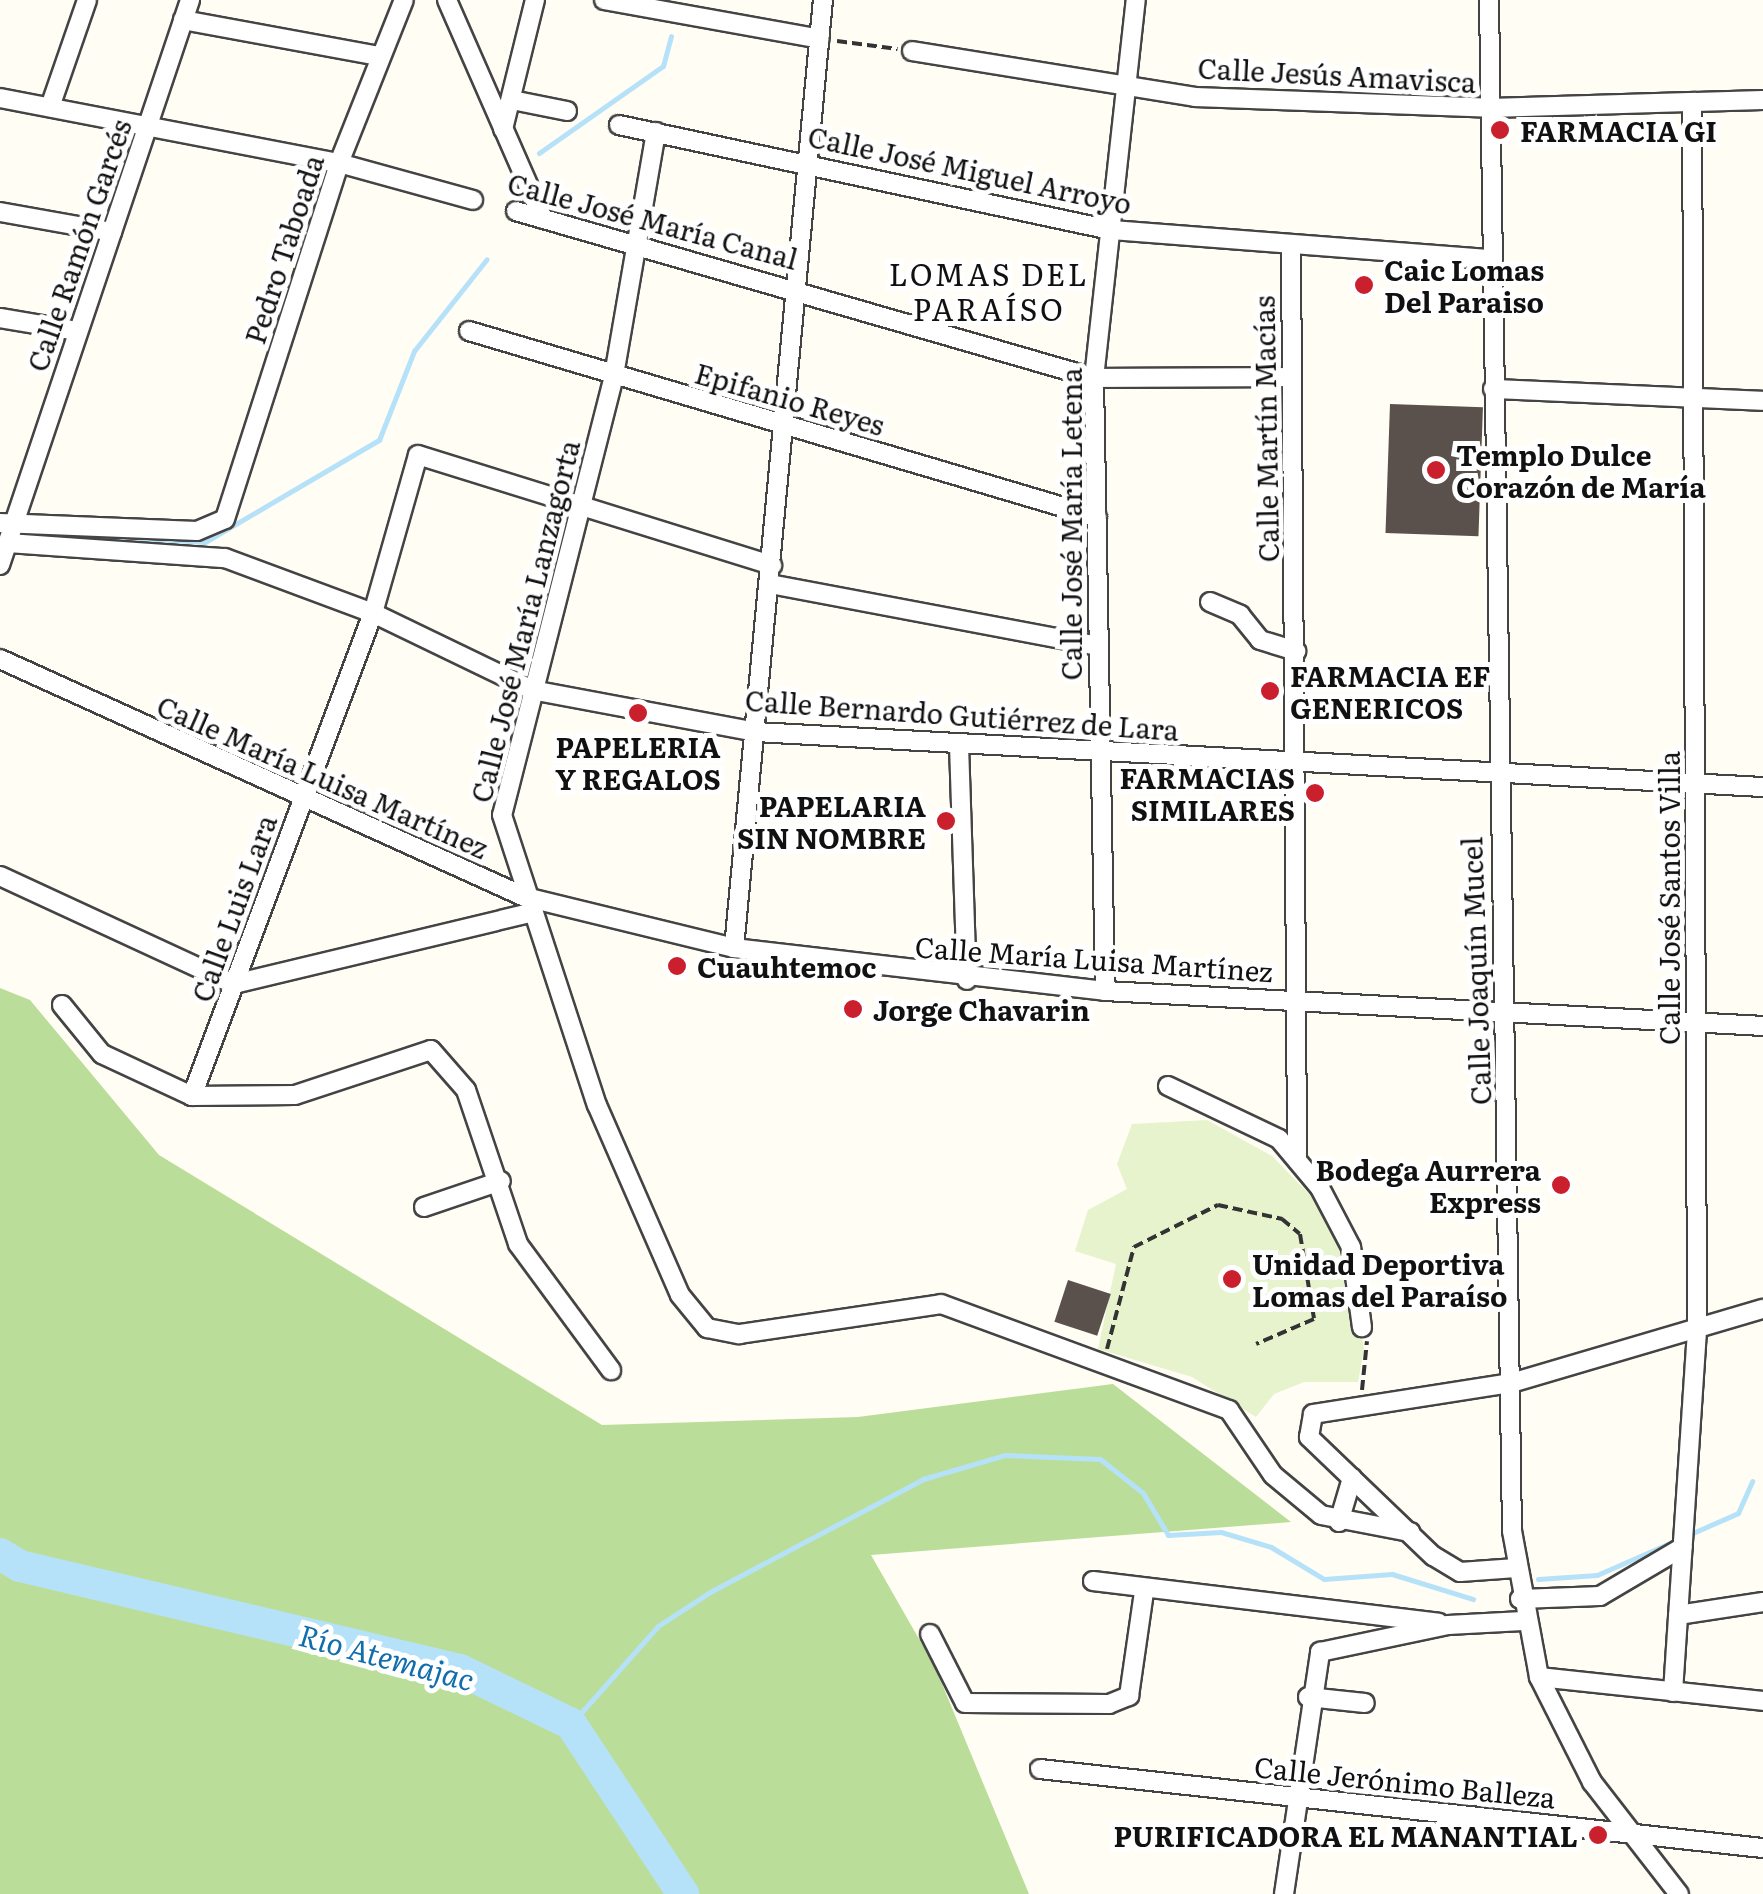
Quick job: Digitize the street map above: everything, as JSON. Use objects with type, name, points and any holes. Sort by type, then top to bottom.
[{"type":"street","points":[[50,107],[87,0]]},
{"type":"street","name":"Calle Ramón Garcés","points":[[0,564],[8,543],[7,523],[78,331],[190,0]]},
{"type":"street","name":"Pedro Taboada","points":[[7,523],[197,531],[225,519],[339,163],[404,0]]},
{"type":"street","points":[[447,0],[543,218]]},
{"type":"street","points":[[503,128],[517,101],[535,0]]},
{"type":"street","points":[[604,0],[820,39]]},
{"type":"street","points":[[734,948],[799,288],[823,0]]},
{"type":"street","name":"Calle José María Letena","points":[[1105,990],[1094,378],[1136,0]]},
{"type":"street","name":"Calle Joaquín Mucel","points":[[1489,0],[1496,775],[1516,1568],[1524,1621],[1539,1677],[1630,1834],[1679,1894]]},
{"type":"street","points":[[183,20],[379,56]]},
{"type":"street","name":"Calle Jesús Amavisca","points":[[912,51],[1128,82],[1194,97],[1490,108],[1763,100]]},
{"type":"street","name":"Calle José María Canal","points":[[0,98],[339,163],[474,200]]},
{"type":"street","points":[[517,101],[567,111]]},
{"type":"street","name":"Calle José Santos Villa","points":[[1673,1692],[1698,1328],[1692,102]]},
{"type":"street","name":"Calle José Miguel Arroyo","points":[[619,125],[1112,230],[1492,259]]},
{"type":"street","name":"Calle José María Lanzagorta","points":[[656,132],[631,244],[614,376],[502,816],[527,905],[597,1105],[680,1295],[706,1328],[739,1334],[940,1304],[1105,1359],[1229,1410],[1282,1484],[1339,1522],[1410,1532]]},
{"type":"street","name":"Calle José María Canal","points":[[516,211],[799,288],[1094,378],[1290,377]]},
{"type":"street","points":[[0,212],[112,232]]},
{"type":"street","name":"Calle Martín Macías","points":[[1292,244],[1290,377],[1301,762],[1297,1160]]},
{"type":"street","points":[[0,318],[78,331]]},
{"type":"street","name":"Epifanio Reyes","points":[[469,331],[1096,517]]},
{"type":"street","points":[[1493,390],[1763,400]]},
{"type":"street","name":"Calle Luis Lara","points":[[192,1096],[372,613],[418,456],[579,511]]},
{"type":"street","points":[[579,511],[771,574],[1099,646]]},
{"type":"street","name":"Calle Bernardo Gutiérrez de Lara","points":[[8,543],[225,558],[372,613],[532,690],[756,732],[1496,775],[1763,786]]},
{"type":"street","points":[[1210,602],[1240,615],[1260,640],[1296,651]]},
{"type":"street","name":"Calle María Luisa Martínez","points":[[0,659],[304,797],[527,905],[734,948],[968,980],[1763,1026]]},
{"type":"street","points":[[958,744],[968,980]]},
{"type":"street","points":[[0,876],[234,984],[527,905]]},
{"type":"street","points":[[62,1005],[102,1054],[192,1096],[295,1096],[430,1050],[466,1090],[501,1181],[518,1244],[612,1370]]},
{"type":"street","points":[[1168,1086],[1268,1133],[1297,1160],[1341,1216],[1362,1327]]},
{"type":"street","points":[[424,1207],[501,1181]]},
{"type":"street","points":[[1516,1568],[1460,1572],[1352,1478],[1307,1425],[1322,1408],[1510,1382],[1763,1309]]},
{"type":"street","points":[[1339,1522],[1352,1478]]},
{"type":"street","points":[[1520,1599],[1600,1596],[1683,1547]]},
{"type":"street","points":[[1093,1580],[1144,1592],[1448,1626]]},
{"type":"street","points":[[930,1634],[964,1703],[1109,1704],[1129,1696],[1144,1592]]},
{"type":"street","points":[[1678,1615],[1763,1602]]},
{"type":"street","points":[[1284,1894],[1315,1663],[1330,1646],[1448,1626],[1524,1621]]},
{"type":"street","points":[[1539,1677],[1763,1701]]},
{"type":"street","points":[[1308,1697],[1365,1704]]},
{"type":"street","name":"Calle Jerónimo Balleza","points":[[1040,1769],[1763,1848]]},
{"type":"path","points":[[820,39],[912,51]]},
{"type":"path","points":[[1105,1359],[1134,1247],[1218,1205],[1282,1218],[1300,1234],[1314,1319],[1256,1344]]},
{"type":"path","points":[[1360,1402],[1369,1348],[1362,1327]]},
{"type":"green space","points":[[0,988],[30,1000],[159,1155],[602,1425],[858,1417],[1113,1384],[1291,1522],[871,1555],[935,1667],[1029,1894],[0,1894]]},
{"type":"green space","name":"Unidad Deportiva Lomas del Paraíso","points":[[1207,1120],[1272,1156],[1341,1227],[1364,1349],[1358,1382],[1304,1382],[1274,1394],[1256,1417],[1192,1377],[1098,1349],[1116,1264],[1075,1251],[1088,1210],[1127,1189],[1117,1164],[1132,1124]]},
{"type":"building","name":"Templo Dulce Corazón de María","points":[[1390,404],[1483,407],[1478,536],[1385,533]]},
{"type":"building","points":[[1068,1280],[1111,1294],[1097,1336],[1054,1322]]},
{"type":"waterway","points":[[539,153],[663,66],[671,36]]},
{"type":"waterway","points":[[88,535],[205,542],[379,440],[414,351],[487,259]]},
{"type":"waterway","points":[[571,1724],[658,1626],[710,1592],[923,1479],[1005,1455],[1100,1459],[1143,1493],[1168,1535],[1221,1532],[1271,1547],[1324,1579],[1392,1574],[1473,1599]]},
{"type":"waterway","points":[[1538,1579],[1597,1575],[1738,1513],[1752,1481]]},
{"type":"waterway","name":"Río Atemajac","points":[[0,1554],[20,1566],[460,1670],[571,1724],[683,1894]]},
{"type":"place","name":"FARMACIA GI","points":[[1500,130]]},
{"type":"place","name":"Caic Lomas Del Paraiso","points":[[1364,285]]},
{"type":"place","name":"Templo Dulce Corazón de María","points":[[1436,470]]},
{"type":"place","name":"FARMACIA EF GENERICOS","points":[[1270,691]]},
{"type":"place","name":"PAPELERIA Y REGALOS","points":[[638,713]]},
{"type":"place","name":"FARMACIAS SIMILARES","points":[[1315,793]]},
{"type":"place","name":"PAPELARIA SIN NOMBRE","points":[[946,821]]},
{"type":"place","name":"Cuauhtemoc","points":[[677,966]]},
{"type":"place","name":"Jorge Chavarin","points":[[853,1009]]},
{"type":"place","name":"Bodega Aurrera Express","points":[[1561,1185]]},
{"type":"place","name":"Unidad Deportiva Lomas del Paraíso","points":[[1232,1279]]},
{"type":"place","name":"PURIFICADORA EL MANANTIAL","points":[[1598,1835]]},
{"type":"district","name":"LOMAS DEL PARAÍSO","points":[[989,290]]}]
